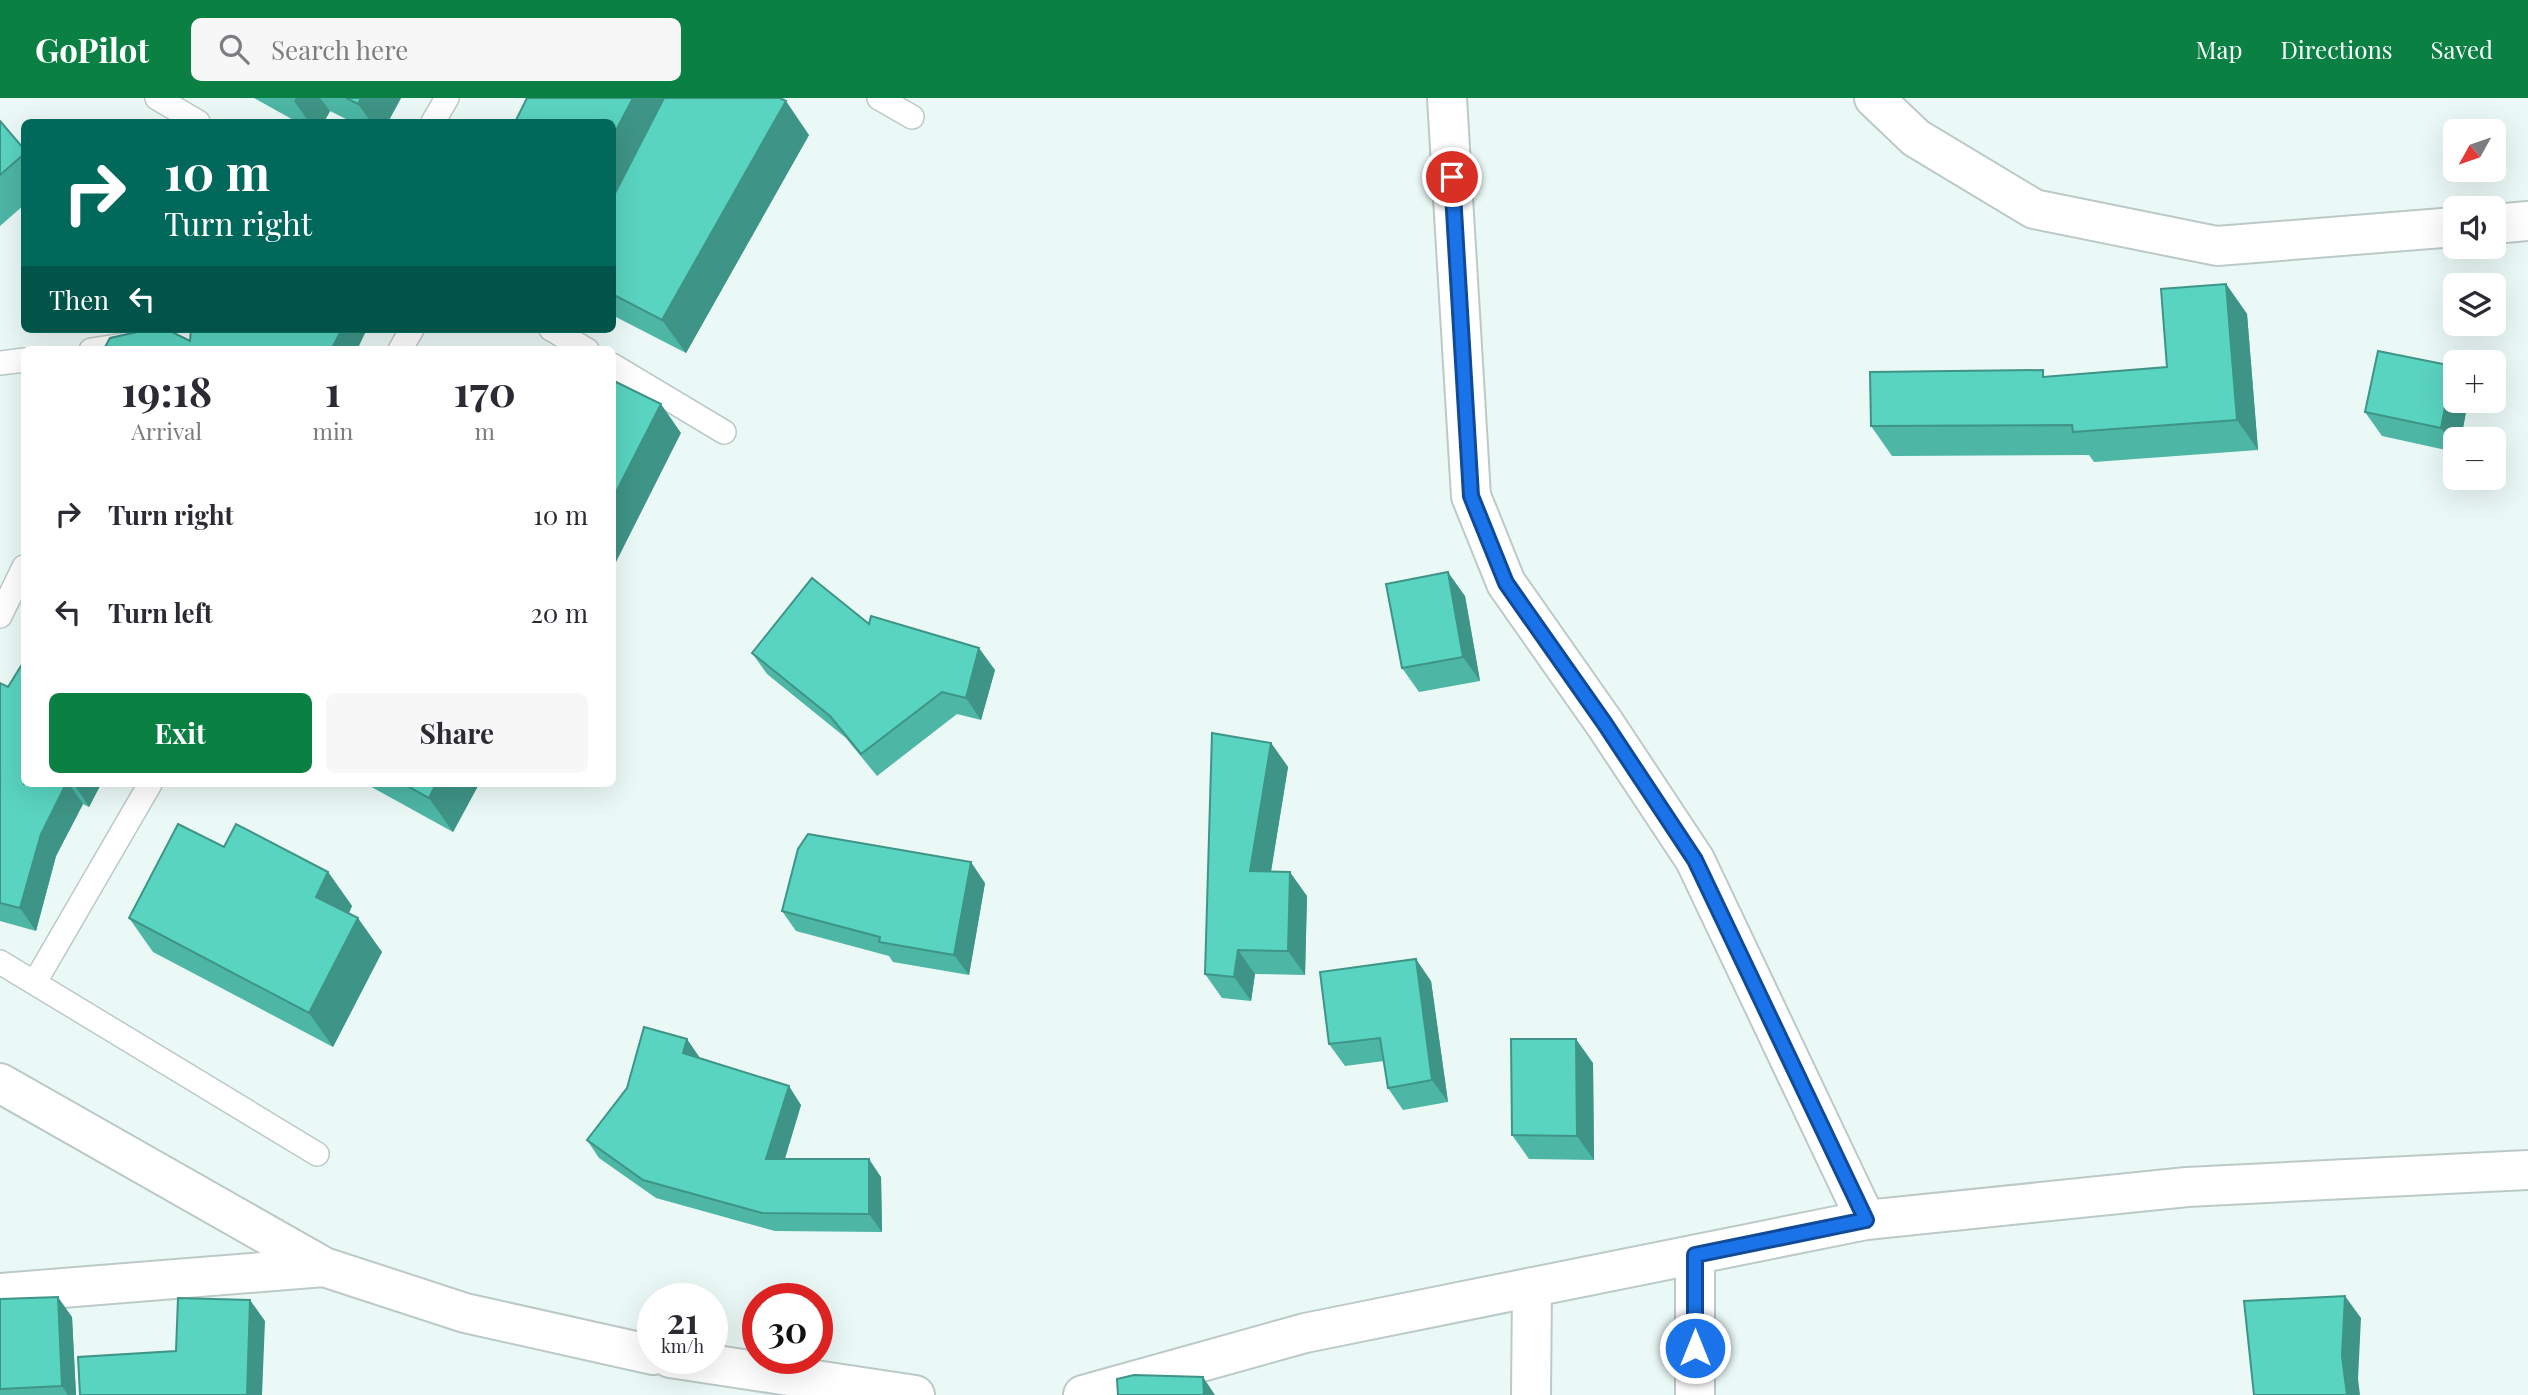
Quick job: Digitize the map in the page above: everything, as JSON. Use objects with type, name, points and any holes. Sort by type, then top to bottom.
[{"type":"street","points":[[1447,98],[1471,496],[1506,583],[1605,724],[1695,860],[1866,1220]]},
{"type":"street","points":[[1874,98],[1916,138],[2034,209],[2217,246],[2443,228]]},
{"type":"street","points":[[2506,223],[2528,221]]},
{"type":"street","points":[[0,1083],[324,1267],[466,1313],[637,1350]]},
{"type":"street","points":[[1083,1395],[1305,1333],[1866,1220],[2187,1187],[2528,1170]]},
{"type":"street","points":[[1695,1255],[1695,1395]]},
{"type":"street","points":[[0,1293],[324,1267]]},
{"type":"street","points":[[1531,1395],[1532,1287]]},
{"type":"street","points":[[728,1367],[915,1395]]},
{"type":"lane","points":[[157,98],[193,119]]},
{"type":"lane","points":[[435,119],[447,98]]},
{"type":"lane","points":[[879,98],[912,117]]},
{"type":"lane","points":[[564,333],[582,346]]},
{"type":"lane","points":[[113,346],[145,340]]},
{"type":"lane","points":[[0,363],[21,360]]},
{"type":"lane","points":[[616,367],[724,432]]},
{"type":"lane","points":[[0,616],[21,573]]},
{"type":"lane","points":[[36,982],[148,787]]},
{"type":"lane","points":[[0,962],[317,1154]]},
{"type":"building","points":[[346,98],[361,98],[358,104]]},
{"type":"building","points":[[527,98],[633,98],[616,130],[616,119],[516,119]]},
{"type":"building","points":[[664,98],[780,98],[786,101],[662,320],[616,296],[616,191]]},
{"type":"building","points":[[0,121],[21,146],[21,157],[0,175]]},
{"type":"building","points":[[2226,284],[2237,420],[2073,432],[2072,425],[1871,426],[1870,372],[2043,370],[2043,377],[2167,367],[2161,289]]},
{"type":"building","points":[[132,333],[174,333],[190,341],[191,333],[340,333],[333,346],[106,346],[110,338]]},
{"type":"building","points":[[2378,351],[2443,364],[2444,413],[2441,428],[2365,412]]},
{"type":"building","points":[[616,382],[661,404],[616,492]]},
{"type":"building","points":[[1448,572],[1463,657],[1402,668],[1386,584]]},
{"type":"building","points":[[812,578],[869,624],[871,616],[979,648],[966,698],[942,692],[861,754],[830,716],[752,653]]},
{"type":"building","points":[[21,666],[21,787],[64,787],[41,834],[20,908],[0,903],[0,683],[8,687]]},
{"type":"building","points":[[1212,733],[1271,743],[1250,871],[1290,872],[1288,951],[1238,950],[1234,977],[1205,974]]},
{"type":"building","points":[[409,787],[434,787],[429,798]]},
{"type":"building","points":[[178,824],[224,847],[236,824],[328,872],[316,897],[358,918],[309,1013],[129,918]]},
{"type":"building","points":[[808,834],[971,862],[954,955],[879,942],[880,937],[782,911],[798,849]]},
{"type":"building","points":[[1416,959],[1432,1080],[1388,1088],[1380,1038],[1329,1044],[1320,972]]},
{"type":"building","points":[[644,1027],[687,1039],[683,1053],[789,1086],[766,1159],[869,1159],[869,1214],[762,1213],[643,1180],[587,1140],[627,1088]]},
{"type":"building","points":[[1511,1039],[1576,1039],[1577,1136],[1512,1135]]},
{"type":"building","points":[[2345,1296],[2342,1356],[2347,1395],[2254,1395],[2244,1301]]},
{"type":"building","points":[[58,1297],[62,1386],[0,1389],[0,1299]]},
{"type":"building","points":[[178,1298],[250,1300],[247,1395],[80,1395],[78,1357],[176,1351]]},
{"type":"building","points":[[1134,1375],[1203,1377],[1204,1395],[1118,1395],[1117,1379]]},
{"type":"route","points":[[1452,177],[1471,496],[1506,583],[1605,724],[1695,860],[1866,1220],[1695,1255],[1695,1348]]}]
